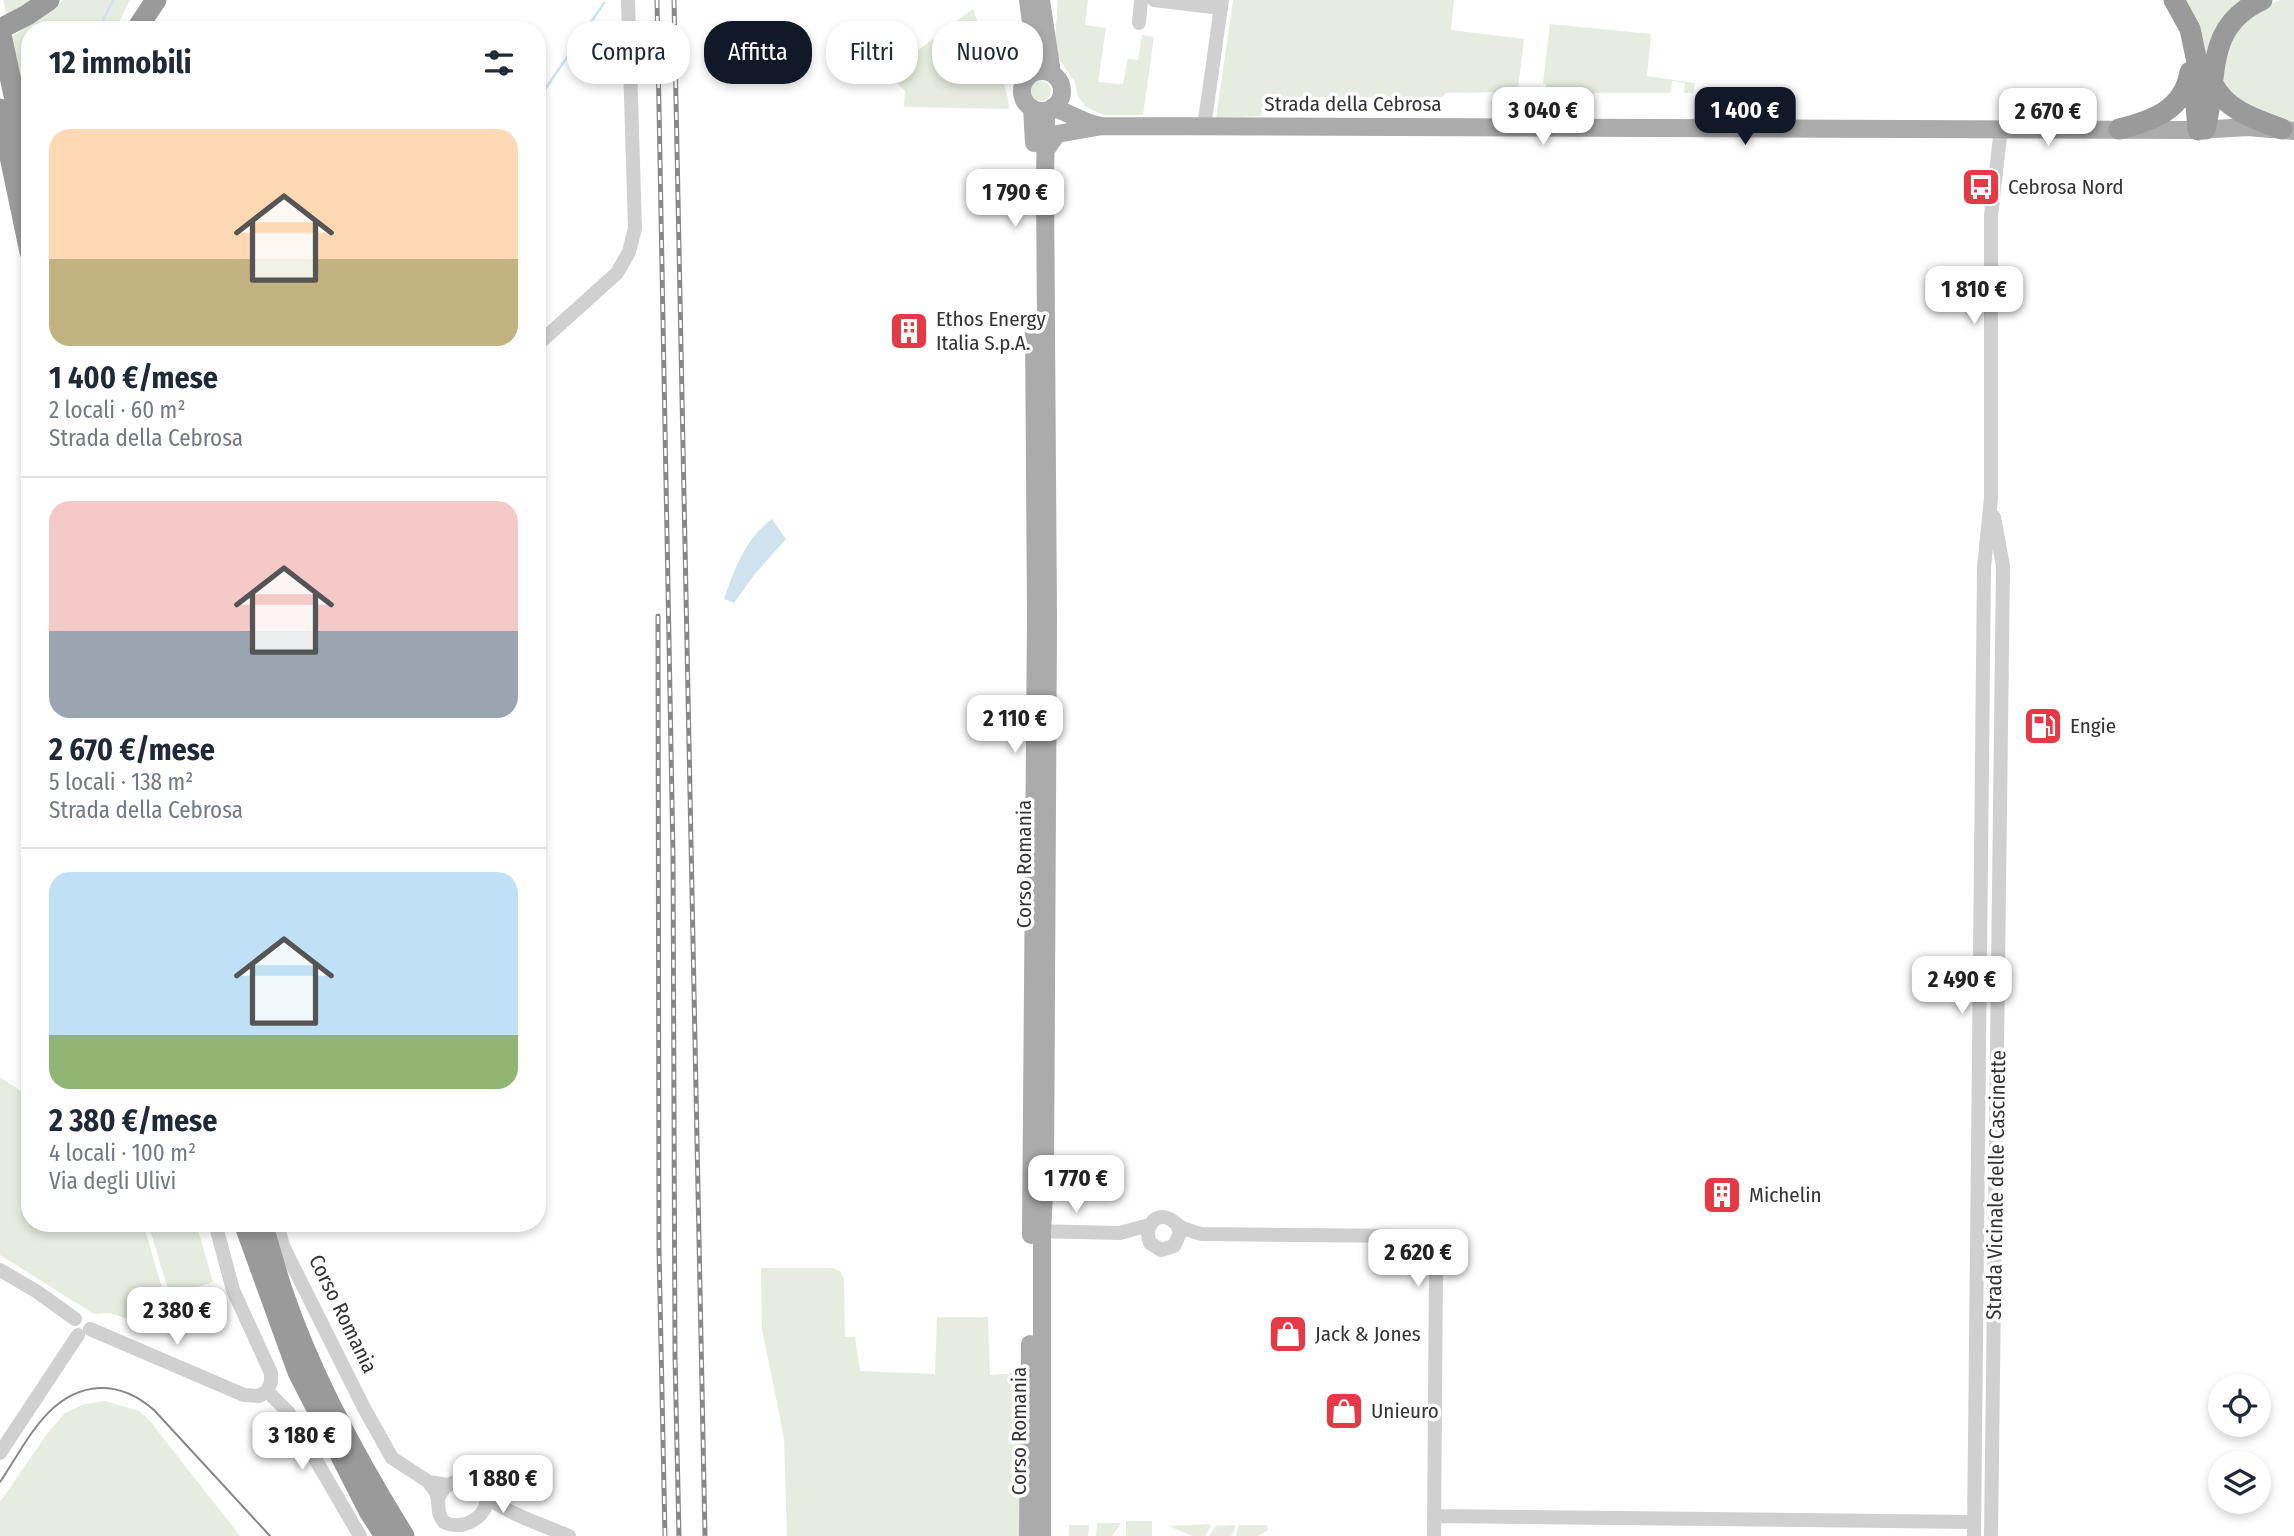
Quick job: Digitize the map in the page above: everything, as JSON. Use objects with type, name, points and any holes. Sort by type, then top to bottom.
[{"type":"highway","points":[[21,128],[0,30],[49,0]]},
{"type":"highway","points":[[126,21],[137,0]]},
{"type":"highway","points":[[142,21],[156,0]]},
{"type":"highway","points":[[2174,0],[2190,29],[2197,62],[2195,94],[2201,130]]},
{"type":"highway","points":[[2201,130],[2211,103],[2214,60],[2222,37],[2239,14],[2262,0]]},
{"type":"highway","points":[[2119,129],[2157,118],[2172,107],[2189,79],[2193,49]]},
{"type":"highway","points":[[2213,84],[2232,107],[2288,130]]},
{"type":"highway","points":[[0,109],[21,210]]},
{"type":"highway","points":[[0,165],[21,217]]},
{"type":"highway","points":[[247,1232],[298,1371],[384,1536]]},
{"type":"highway","points":[[265,1232],[283,1292],[311,1362],[345,1434],[404,1536]]},
{"type":"main road","points":[[1028,0],[1031,21]]},
{"type":"main road","points":[[1024,84],[1024,100],[1045,108],[1061,97],[1060,82],[1052,73],[1041,0]]},
{"type":"main road","points":[[1043,71],[1052,73]]},
{"type":"main road","points":[[1045,151],[1052,137],[1057,134],[1092,123],[1062,89]]},
{"type":"main road","name":"Strada della Cebrosa","points":[[1045,108],[1092,123],[1204,127],[2201,130],[2248,127],[2288,130]]},
{"type":"main road","name":"Corso Romania","points":[[1028,1536],[1036,1231],[1045,1175],[1048,620],[1045,108]]},
{"type":"main road","name":"Corso Romania","points":[[1042,1536],[1036,1231],[1034,127],[1045,108]]},
{"type":"street","points":[[546,337],[617,273],[629,252],[635,228],[628,0]]},
{"type":"street","points":[[1139,23],[1141,0]]},
{"type":"street","points":[[1154,0],[1222,4],[1204,127]]},
{"type":"street","name":"Strada Vicinale delle Cascinette","points":[[1974,1529],[1984,567],[1991,498],[1991,215],[2001,128]]},
{"type":"street","name":"Strada Vicinale delle Cascinette","points":[[1991,498],[2003,566],[1991,1536]]},
{"type":"street","points":[[1982,829],[2000,828]]},
{"type":"street","points":[[1980,931],[1999,931]]},
{"type":"street","points":[[1036,1231],[1119,1233],[1149,1225],[1156,1219],[1165,1217],[1202,1234]]},
{"type":"street","points":[[1177,1224],[1180,1233],[1177,1242]]},
{"type":"street","points":[[1149,1225],[1147,1234],[1150,1243]]},
{"type":"street","points":[[84,1332],[244,1395],[259,1396],[267,1391],[271,1373],[233,1290],[217,1232]]},
{"type":"street","name":"Corso Romania","points":[[280,1232],[290,1258],[391,1458],[429,1482],[447,1486]]},
{"type":"street","points":[[1119,1233],[1150,1243],[1161,1250],[1202,1234],[1406,1236],[1416,1238],[1428,1247],[1436,1267],[1434,1536]]},
{"type":"street","points":[[0,1270],[70,1315],[85,1317],[91,1325],[69,1349],[0,1453]]},
{"type":"street","points":[[69,1349],[70,1315]]},
{"type":"street","points":[[267,1391],[288,1412],[360,1536]]},
{"type":"street","points":[[483,1493],[486,1502],[484,1516],[471,1532],[456,1532],[442,1521],[437,1507],[438,1499],[447,1486],[457,1481],[470,1482],[521,1517],[569,1536]]},
{"type":"street","name":"Corso Romania","points":[[429,1482],[438,1499]]},
{"type":"street","points":[[484,1516],[503,1514],[521,1517]]},
{"type":"street","points":[[1434,1516],[1974,1529]]},
{"type":"shaded area","points":[[3,0],[38,0],[7,17]]},
{"type":"shaded area","points":[[63,0],[130,0],[120,21],[36,21]]},
{"type":"shaded area","points":[[1058,0],[1088,0],[1085,25],[1106,28],[1098,82],[1123,84],[1128,59],[1138,60],[1142,35],[1154,37],[1143,115],[1104,115],[1086,107],[1078,96],[1075,82],[1054,52]]},
{"type":"shaded area","points":[[1233,0],[1454,0],[1451,30],[1524,39],[1518,88],[1512,92],[1446,93],[1442,97],[1266,97],[1261,116],[1216,118]]},
{"type":"shaded area","points":[[2184,0],[2252,0],[2205,93]]},
{"type":"shaded area","points":[[2280,0],[2294,0],[2294,123],[2270,119],[2229,100],[2218,63],[2223,44],[2231,34],[2261,9]]},
{"type":"shaded area","points":[[973,9],[977,21],[957,21]]},
{"type":"shaded area","points":[[1550,24],[1651,34],[1647,76],[1695,83],[1693,93],[1684,93],[1685,83],[1672,81],[1671,93],[1550,93],[1546,84],[1543,84]]},
{"type":"shaded area","points":[[21,31],[21,83],[11,37]]},
{"type":"shaded area","points":[[932,40],[932,84],[1004,84],[1009,109],[904,107],[905,91],[898,84],[918,84],[918,50]]},
{"type":"shaded area","points":[[1045,81],[1051,87],[1051,95],[1045,101],[1037,101],[1031,95],[1031,87],[1034,84],[1043,84]]},
{"type":"shaded area","points":[[0,1077],[21,1091],[21,1232],[146,1232],[167,1305],[145,1315],[125,1318],[110,1313],[94,1314],[0,1255]]},
{"type":"shaded area","points":[[151,1232],[199,1232],[213,1282],[170,1296]]},
{"type":"shaded area","points":[[761,1268],[832,1268],[840,1271],[844,1279],[845,1337],[855,1337],[860,1371],[935,1374],[937,1317],[988,1317],[990,1375],[1024,1373],[1021,1536],[787,1536],[784,1438],[762,1329]]},
{"type":"shaded area","points":[[105,1401],[139,1411],[150,1421],[240,1536],[0,1536],[0,1502],[47,1434],[65,1413],[85,1404]]},
{"type":"shaded area","points":[[1126,1521],[1152,1521],[1152,1536],[1126,1536]]},
{"type":"shaded area","points":[[1097,1523],[1121,1523],[1112,1536],[1096,1536]]},
{"type":"shaded area","points":[[1209,1524],[1211,1527],[1205,1536],[1192,1536],[1169,1526]]},
{"type":"shaded area","points":[[1069,1525],[1089,1525],[1088,1536],[1069,1536]]},
{"type":"shaded area","points":[[1239,1525],[1267,1525],[1268,1530],[1258,1536],[1236,1536]]},
{"type":"shaded area","points":[[1216,1526],[1236,1526],[1231,1536],[1209,1536]]},
{"type":"water","points":[[772,519],[786,539],[754,575],[734,603],[724,599],[748,545]]},
{"type":"waterway","points":[[102,21],[113,0]]},
{"type":"waterway","points":[[546,88],[604,3]]},
{"type":"tram line","points":[[0,1482],[29,1436],[52,1409],[81,1391],[115,1389],[135,1397],[154,1410],[270,1536]]},
{"type":"railway","points":[[657,0],[673,855],[675,1356],[679,1536]]},
{"type":"railway","points":[[674,0],[705,1536]]},
{"type":"railway","points":[[658,616],[659,1250],[665,1536]]},
{"type":"place","name":"Cebrosa Nord","points":[[1981,187]]},
{"type":"place","name":"Ethos Energy Italia S.p.A.","points":[[909,331]]},
{"type":"place","name":"Engie","points":[[2043,726]]},
{"type":"place","name":"Michelin","points":[[1722,1195]]},
{"type":"place","name":"Jack & Jones","points":[[1288,1334]]},
{"type":"place","name":"Unieuro","points":[[1344,1411]]}]
